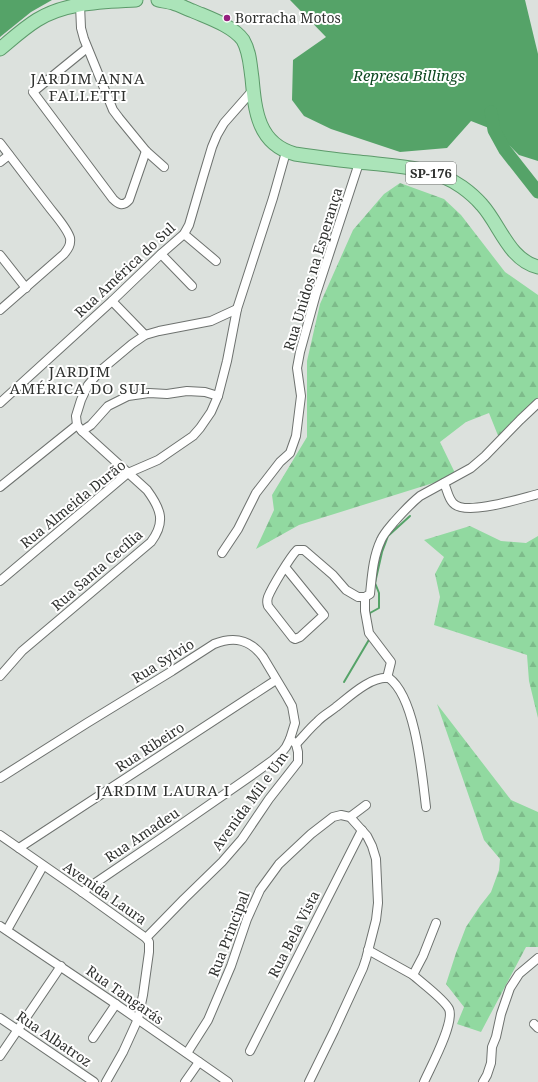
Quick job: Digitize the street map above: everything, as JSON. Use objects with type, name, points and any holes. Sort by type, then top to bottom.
[{"type":"main road","points":[[0,49],[35,21],[57,10],[80,5],[136,0]]},
{"type":"main road","name":"SP-176","points":[[158,0],[174,3],[201,14],[235,32],[242,39],[250,56],[253,90],[260,127],[273,143],[286,152],[398,166],[427,172],[449,179],[470,193],[482,205],[519,257],[536,268]]},
{"type":"street","points":[[80,5],[81,28],[87,48],[113,110],[146,151],[164,167]]},
{"type":"street","points":[[87,48],[33,92],[118,204],[126,203],[128,200],[146,151]]},
{"type":"street","name":"Rua América do Sul","points":[[0,402],[184,234],[189,225],[217,135],[224,124],[253,90]]},
{"type":"street","points":[[0,143],[55,215],[68,233],[70,239],[68,250],[0,310]]},
{"type":"street","name":"Rua Almeida Durão","points":[[0,581],[128,473],[158,460],[193,436],[211,412],[218,396],[227,361],[237,309],[273,198],[286,152]]},
{"type":"street","points":[[0,162],[9,155]]},
{"type":"street","name":"Rua Unidos na Esperança","points":[[222,553],[238,529],[256,493],[280,462],[290,453],[296,436],[301,396],[297,368],[300,352],[316,294],[359,162]]},
{"type":"street","points":[[184,234],[216,261]]},
{"type":"street","points":[[161,254],[192,286]]},
{"type":"street","points":[[0,255],[26,288]]},
{"type":"street","points":[[112,301],[145,335]]},
{"type":"street","points":[[80,428],[76,416],[88,384],[101,370],[145,335],[159,330],[211,321],[237,309]]},
{"type":"street","points":[[0,487],[80,428],[91,425],[108,406],[128,396],[149,393],[167,394],[187,391],[205,392],[218,396]]},
{"type":"street","points":[[285,567],[324,615],[300,637],[295,638],[293,638],[289,633],[267,603],[269,596],[285,567],[295,551],[299,549],[304,550],[346,590],[358,597],[365,597],[370,594],[373,566],[381,539],[412,502],[429,490],[471,468],[538,403]]},
{"type":"street","name":"Rua Santa Cecília","points":[[0,676],[22,651],[151,542],[158,530],[160,514],[147,490],[80,428]]},
{"type":"street","points":[[444,483],[453,504],[464,508],[482,508],[538,494]]},
{"type":"street","points":[[365,597],[365,611],[372,636],[391,662],[388,678],[401,692],[414,730],[419,753],[426,807]]},
{"type":"street","name":"Rua Sylvio","points":[[0,778],[214,644],[228,640],[242,641],[252,646],[262,657],[288,697],[292,706],[295,723],[293,742]]},
{"type":"street","name":"Avenida Mil e Um","points":[[146,938],[222,862],[242,839],[298,762],[298,752],[293,742],[354,693],[376,680],[388,678]]},
{"type":"street","name":"Rua Ribeiro","points":[[19,848],[276,680]]},
{"type":"street","name":"Rua Amadeu","points":[[82,892],[274,760],[293,742]]},
{"type":"street","points":[[308,1082],[334,1031],[363,968],[376,920],[378,903],[376,859],[372,846],[365,833],[350,817],[366,805]]},
{"type":"street","name":"Rua Principal","points":[[187,1053],[208,1020],[247,919],[260,890],[279,864],[311,834],[333,817],[341,815],[350,817]]},
{"type":"street","name":"Rua Bela Vista","points":[[250,1051],[365,833]]},
{"type":"street","name":"Avenida Laura","points":[[0,835],[82,892],[146,938],[149,942],[143,995],[138,1020],[124,1052],[106,1082]]},
{"type":"street","points":[[3,928],[43,866]]},
{"type":"street","points":[[413,975],[423,956],[436,924]]},
{"type":"street","name":"Rua Tangarás","points":[[3,928],[61,966],[228,1082]]},
{"type":"street","points":[[368,950],[413,975],[442,1000],[450,1010],[450,1016],[444,1038],[436,1059],[424,1082]]},
{"type":"street","points":[[483,1082],[491,1063],[492,1047],[510,988],[519,974],[538,958]]},
{"type":"street","points":[[0,1056],[61,966]]},
{"type":"street","points":[[93,1038],[116,1004]]},
{"type":"street","name":"Rua Albatroz","points":[[0,1018],[94,1082]]},
{"type":"street","points":[[185,1082],[199,1062]]},
{"type":"green space","points":[[400,183],[444,199],[461,215],[505,272],[538,295],[538,400],[517,417],[499,438],[489,413],[466,422],[440,442],[455,473],[446,479],[299,525],[256,549],[274,510],[272,495],[307,437],[307,361],[320,304],[353,230],[384,194]]},
{"type":"green space","points":[[470,526],[501,541],[526,543],[538,536],[538,718],[529,681],[527,655],[434,625],[440,597],[435,574],[444,557],[424,540]]},
{"type":"green space","points":[[437,704],[511,800],[538,812],[538,947],[526,947],[481,1032],[457,1024],[464,1007],[446,984],[466,927],[491,892],[499,870],[500,859],[484,840]]},
{"type":"water","points":[[0,0],[52,0],[31,12],[0,37]]},
{"type":"water","name":"Represa Billings","points":[[290,0],[525,0],[538,54],[538,161],[519,155],[494,130],[471,121],[447,148],[400,152],[331,129],[304,116],[292,100],[293,60],[326,37]]},
{"type":"waterway","points":[[491,112],[494,130],[505,150],[538,192]]},
{"type":"waterway","points":[[370,616],[370,613],[379,608],[379,593],[375,583],[382,552],[388,536],[410,516]]},
{"type":"waterway","points":[[344,682],[370,638]]},
{"type":"place","name":"Borracha Motos","points":[[227,18]]},
{"type":"district","name":"JARDIM ANNA FALLETTI","points":[[88,88]]},
{"type":"district","name":"JARDIM AMÉRICA DO SUL","points":[[80,380]]},
{"type":"district","name":"JARDIM LAURA I","points":[[163,791]]}]
